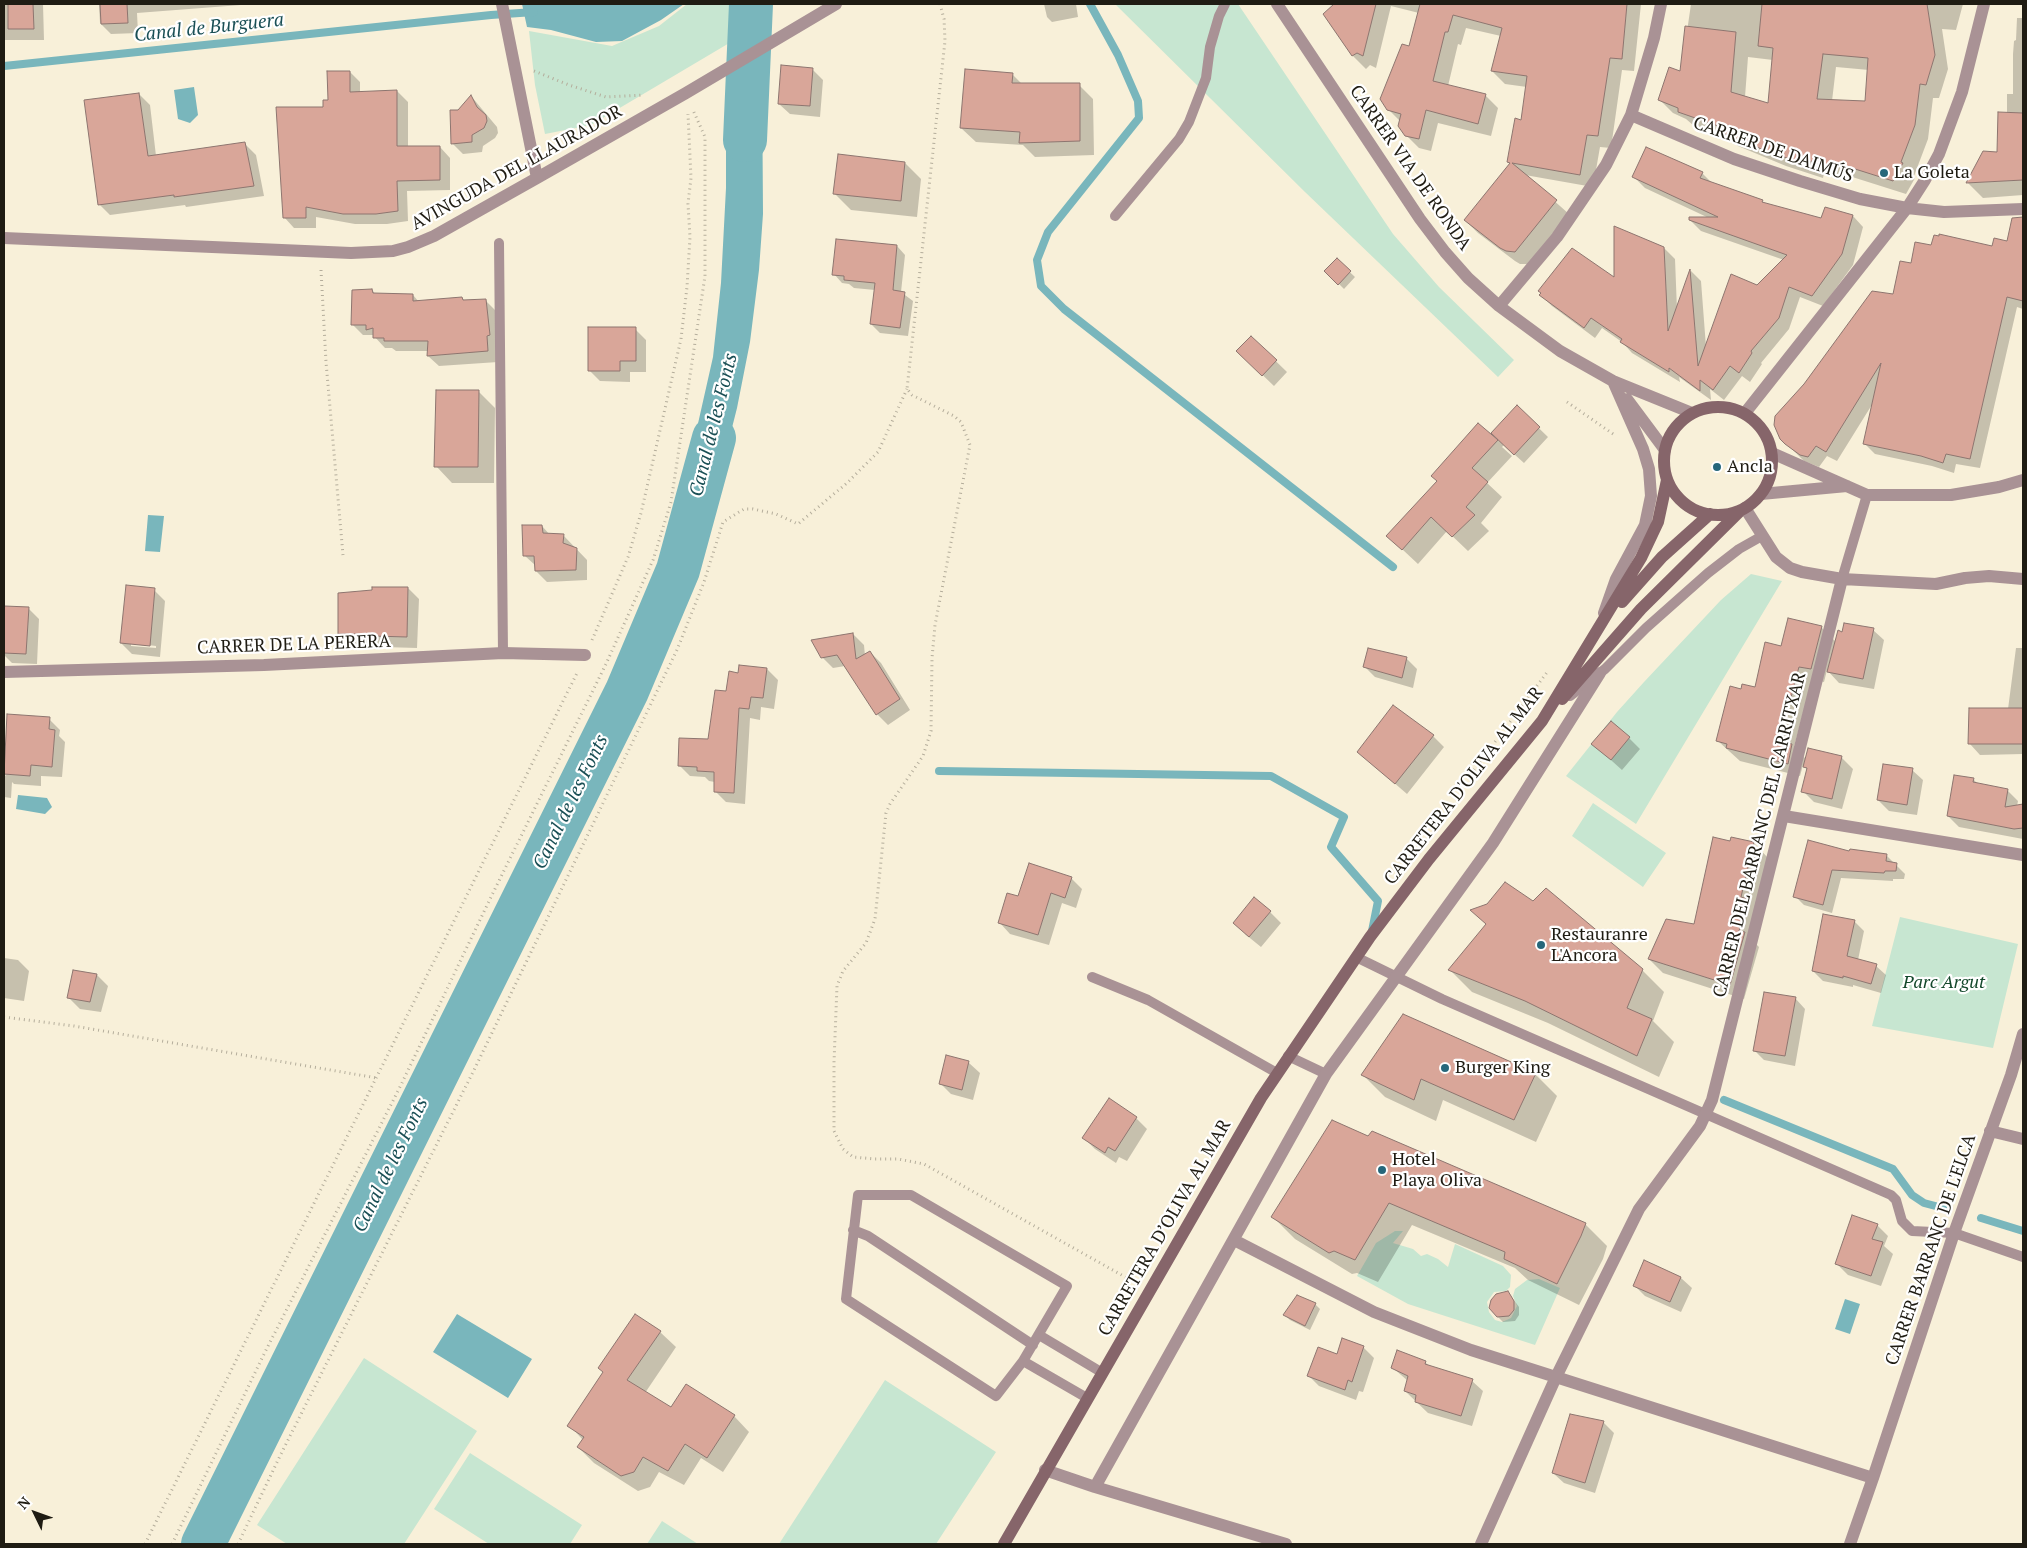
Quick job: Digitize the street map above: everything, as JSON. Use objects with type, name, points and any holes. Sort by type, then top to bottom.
[{"type":"street","points":[[502,4],[537,178]]},
{"type":"street","name":"AVINGUDA DEL LLAURADOR","points":[[4,238],[320,252],[378,253],[408,248],[434,236],[537,178],[836,4]]},
{"type":"street","name":"CARRER VIA DE RONDA","points":[[1277,4],[1433,238],[1468,278],[1499,306],[1560,351],[1613,381],[1692,413]]},
{"type":"street","points":[[1499,306],[1557,237],[1606,165],[1631,115],[1654,38],[1661,4]]},
{"type":"street","points":[[1745,413],[1907,208],[1925,180],[1939,154],[1952,122],[1970,66],[1984,4]]},
{"type":"street","name":"CARRER DE DAIMÚS","points":[[1631,115],[1720,153],[1777,174],[1860,199],[1907,208],[1958,212],[2023,209]]},
{"type":"street","points":[[1598,628],[1616,579],[1645,525],[1651,496],[1649,469],[1643,449],[1613,381]]},
{"type":"street","name":"CARRER VIA DE RONDA","points":[[1613,381],[1665,450]]},
{"type":"street","points":[[1542,721],[1641,609],[1743,509],[1761,494],[1771,474],[1772,453],[1767,437],[1758,423],[1745,413],[1732,408],[1718,406],[1692,413],[1680,422],[1671,434],[1665,450],[1664,465],[1667,480],[1675,494],[1699,512],[1726,514],[1743,509]]},
{"type":"street","points":[[1772,453],[1867,495],[1951,495],[1999,487],[2023,480]]},
{"type":"street","name":"CARRETERA D'OLIVA AL MAR","points":[[1370,937],[1429,859],[1542,721],[1651,540],[1658,522],[1667,480]]},
{"type":"street","points":[[1761,494],[1850,486]]},
{"type":"street","points":[[1743,509],[1776,557],[1790,568],[1842,579],[1936,584],[1965,578],[1989,576],[2023,579]]},
{"type":"street","name":"CARRETERA D'OLIVA AL MAR","points":[[1598,628],[1662,557],[1710,514]]},
{"type":"street","name":"CARRER DEL BARRANC DEL CARRITXAR","points":[[1481,1544],[1556,1376],[1640,1209],[1665,1172],[1689,1142],[1706,1115],[1712,1100],[1842,579]]},
{"type":"street","name":"CARRER DE LA PERERA","points":[[4,672],[264,665],[503,653],[586,655]]},
{"type":"street","points":[[1095,1487],[1326,1074],[1493,842],[1600,673]]},
{"type":"street","points":[[1784,816],[2023,855]]},
{"type":"street","name":"CARRETERA D’OLIVA AL MAR","points":[[1004,1544],[1261,1098],[1370,937]]},
{"type":"street","name":"CARRER BARRANC DE L'ELCA","points":[[1850,1544],[1954,1234],[2011,1075],[2023,1034]]},
{"type":"street","points":[[1990,1131],[2023,1139]]},
{"type":"street","points":[[1234,1240],[1374,1312],[1471,1350],[1872,1478]]},
{"type":"street","points":[[1045,1470],[1095,1487],[1286,1544]]},
{"type":"lane","points":[[1115,216],[1179,139],[1189,122],[1206,78],[1210,47],[1218,16],[1225,4]]},
{"type":"lane","points":[[499,243],[503,653]]},
{"type":"lane","points":[[1842,579],[1867,495]]},
{"type":"lane","points":[[1555,707],[1600,673],[1646,628],[1708,573],[1739,549],[1762,536]]},
{"type":"lane","points":[[1356,956],[1442,999],[1891,1195],[1896,1200],[1902,1221],[1912,1230],[1954,1234],[2023,1256]]},
{"type":"lane","points":[[1092,977],[1148,1000],[1277,1073]]},
{"type":"lane","points":[[1288,1056],[1326,1074]]},
{"type":"lane","points":[[858,1195],[911,1195],[1067,1286],[1036,1340],[1023,1361],[996,1396],[846,1299],[858,1195]]},
{"type":"lane","points":[[854,1230],[868,1236],[1036,1340],[1102,1372]]},
{"type":"lane","points":[[1023,1361],[1087,1398]]},
{"type":"path","points":[[238,1544],[292,1431],[475,1068],[677,650],[704,582],[724,522],[744,509],[753,508],[776,514],[798,524],[847,483],[878,452],[907,389],[945,41],[944,19],[940,4]]},
{"type":"path","points":[[513,62],[569,85],[606,97],[646,95]]},
{"type":"path","points":[[145,1544],[586,655],[628,557],[641,514],[681,339],[690,237],[688,204],[691,178],[686,93]]},
{"type":"path","points":[[172,1544],[264,1354],[401,1085],[606,664],[653,560],[671,502],[705,276],[705,138],[686,93]]},
{"type":"path","points":[[320,252],[326,362],[343,556]]},
{"type":"path","points":[[907,389],[912,395],[954,416],[961,422],[970,445],[936,624],[932,658],[931,731],[923,756],[890,804],[886,813],[875,919],[866,943],[844,971],[838,986],[834,1062],[834,1131],[843,1149],[853,1157],[898,1159],[924,1164],[1149,1290]]},
{"type":"path","points":[[1567,402],[1621,441]]},
{"type":"path","points":[[4,1017],[74,1026],[377,1078]]},
{"type":"green space","points":[[687,4],[732,4],[731,42],[591,125],[545,134],[535,85],[529,31],[612,46],[659,26]]},
{"type":"green space","points":[[1115,4],[1238,4],[1393,234],[1439,287],[1514,360],[1498,377],[1305,192]]},
{"type":"green space","points":[[1751,574],[1782,581],[1636,824],[1566,776],[1617,712],[1644,682],[1721,600]]},
{"type":"green space","points":[[1593,803],[1666,853],[1643,887],[1572,836]]},
{"type":"green space","name":"Parc Argut","points":[[1900,917],[2018,944],[1993,1048],[1872,1026]]},
{"type":"green space","points":[[1395,1231],[1403,1231],[1393,1243],[1413,1249],[1421,1256],[1427,1254],[1438,1259],[1448,1267],[1455,1244],[1503,1266],[1511,1275],[1510,1287],[1506,1291],[1494,1292],[1487,1302],[1489,1312],[1495,1320],[1502,1322],[1511,1318],[1517,1306],[1513,1296],[1515,1289],[1527,1280],[1539,1279],[1560,1288],[1535,1345],[1408,1304],[1357,1276],[1376,1243]]},
{"type":"green space","points":[[364,1358],[477,1431],[404,1544],[287,1544],[257,1525]]},
{"type":"green space","points":[[885,1380],[996,1452],[936,1544],[779,1544]]},
{"type":"green space","points":[[470,1453],[582,1525],[570,1544],[489,1544],[434,1509]]},
{"type":"green space","points":[[662,1521],[698,1544],[647,1544]]},
{"type":"water","points":[[522,4],[684,4],[661,20],[622,41],[596,42],[551,30],[527,27]]},
{"type":"water","points":[[732,4],[768,4],[767,24],[731,42]]},
{"type":"water","points":[[762,70],[763,214],[759,270],[750,342],[737,408],[714,499],[683,490],[713,357],[721,283],[726,188],[726,92]]},
{"type":"water","points":[[194,87],[198,115],[190,123],[178,119],[174,90]]},
{"type":"water","points":[[148,515],[164,516],[160,552],[145,551]]},
{"type":"water","points":[[18,795],[47,798],[52,807],[45,814],[16,809]]},
{"type":"water","points":[[1845,1299],[1860,1304],[1850,1334],[1835,1329]]},
{"type":"water","points":[[457,1314],[532,1359],[508,1398],[433,1352]]},
{"type":"building","points":[[8,4],[33,4],[34,29],[8,29]]},
{"type":"building","points":[[100,4],[127,4],[128,23],[101,24]]},
{"type":"building","points":[[1334,4],[1376,4],[1363,56],[1357,53],[1352,56],[1323,14]]},
{"type":"building","points":[[1420,4],[1627,4],[1622,59],[1610,58],[1598,136],[1587,135],[1580,175],[1512,163],[1557,200],[1515,252],[1500,248],[1464,220],[1510,163],[1507,162],[1515,118],[1521,120],[1527,76],[1491,71],[1502,28],[1453,15],[1448,32],[1445,32],[1433,81],[1486,94],[1478,124],[1426,110],[1419,139],[1405,136],[1398,126],[1401,114],[1387,110],[1380,99],[1402,44],[1409,46]]},
{"type":"building","points":[[1762,4],[1927,4],[1935,55],[1926,85],[1920,84],[1915,125],[1901,162],[1903,163],[1893,181],[1833,162],[1831,167],[1811,161],[1809,165],[1771,153],[1723,133],[1724,128],[1678,112],[1678,108],[1658,100],[1669,67],[1680,71],[1685,26],[1736,32],[1731,92],[1768,103],[1773,48],[1758,46]],"holes":[[[1823,54],[1868,58],[1865,101],[1817,99]]]},
{"type":"building","points":[[781,65],[813,68],[810,106],[778,104]]},
{"type":"building","points":[[965,69],[1013,73],[1012,83],[1080,83],[1080,141],[1019,143],[1020,132],[960,128]]},
{"type":"building","points":[[327,71],[350,71],[350,92],[397,90],[397,146],[440,146],[440,180],[397,181],[398,211],[376,214],[343,214],[306,207],[306,218],[283,218],[276,107],[323,107],[323,100],[328,100]]},
{"type":"building","points":[[139,93],[148,156],[245,142],[254,186],[98,205],[84,100]]},
{"type":"building","points":[[471,95],[477,107],[486,115],[487,121],[484,128],[472,135],[472,142],[451,144],[450,110],[458,110]]},
{"type":"building","points":[[1998,112],[2023,113],[2023,180],[1966,183],[1983,151],[1997,152]]},
{"type":"building","points":[[1646,147],[1703,172],[1700,178],[1763,200],[1762,202],[1821,218],[1825,207],[1853,215],[1842,254],[1812,296],[1789,287],[1779,318],[1751,351],[1752,353],[1739,373],[1730,366],[1713,390],[1700,380],[1700,391],[1669,368],[1669,372],[1620,342],[1622,339],[1591,318],[1584,328],[1539,295],[1541,293],[1538,291],[1572,248],[1614,277],[1614,226],[1664,247],[1668,331],[1690,269],[1698,366],[1731,274],[1757,285],[1787,255],[1689,220],[1689,217],[1718,217],[1632,177]]},
{"type":"building","points":[[838,154],[905,162],[901,201],[833,194]]},
{"type":"building","points":[[2023,217],[2023,301],[2007,297],[1970,459],[1946,454],[1943,463],[1921,456],[1863,444],[1881,363],[1826,452],[1816,446],[1808,457],[1800,455],[1780,439],[1774,425],[1775,416],[1804,384],[1872,291],[1893,294],[1900,261],[1911,263],[1915,242],[1931,245],[1934,235],[1939,236],[1939,234],[1992,246],[1994,238],[2007,241],[2012,218]]},
{"type":"building","points":[[836,239],[897,245],[893,290],[905,292],[900,328],[870,324],[875,283],[844,280],[844,276],[832,275]]},
{"type":"building","points":[[1337,258],[1351,271],[1338,285],[1324,271]]},
{"type":"building","points":[[372,289],[373,293],[413,294],[413,301],[462,297],[463,300],[486,299],[490,335],[487,336],[488,351],[427,356],[428,341],[384,341],[384,338],[373,338],[373,328],[366,330],[366,325],[351,325],[352,290]]},
{"type":"building","points":[[588,327],[636,327],[636,361],[620,361],[620,371],[588,371]]},
{"type":"building","points":[[1251,336],[1277,360],[1262,376],[1236,351]]},
{"type":"building","points":[[436,390],[479,390],[478,467],[434,467]]},
{"type":"building","points":[[1517,405],[1540,427],[1514,455],[1491,433]]},
{"type":"building","points":[[1478,423],[1498,440],[1472,468],[1488,482],[1466,507],[1475,515],[1452,537],[1431,517],[1402,550],[1386,536],[1437,481],[1431,476]]},
{"type":"building","points":[[522,525],[542,525],[543,533],[564,534],[563,543],[577,548],[576,570],[535,571],[534,556],[523,556]]},
{"type":"building","points":[[126,585],[155,588],[150,646],[120,643]]},
{"type":"building","points":[[372,587],[408,587],[407,637],[338,634],[338,593],[372,590]]},
{"type":"building","points":[[4,606],[29,607],[26,654],[4,653]]},
{"type":"building","points":[[1788,618],[1822,626],[1811,669],[1799,667],[1780,741],[1792,744],[1788,764],[1726,748],[1727,744],[1716,741],[1730,686],[1741,689],[1742,684],[1755,687],[1765,642],[1781,646]]},
{"type":"building","points":[[1844,623],[1874,628],[1863,679],[1827,672],[1838,630],[1842,632]]},
{"type":"building","points":[[853,633],[856,659],[870,651],[900,699],[876,715],[837,655],[821,658],[811,640]]},
{"type":"building","points":[[1368,648],[1407,657],[1402,678],[1363,667]]},
{"type":"building","points":[[739,665],[767,668],[763,698],[751,697],[749,709],[739,708],[734,793],[714,792],[714,772],[697,771],[697,767],[678,766],[679,738],[708,739],[715,690],[726,691],[729,671],[738,673]]},
{"type":"building","points":[[1393,705],[1434,735],[1395,784],[1357,752]]},
{"type":"building","points":[[1969,708],[2023,708],[2023,744],[1968,744]]},
{"type":"building","points":[[7,714],[50,717],[49,729],[55,730],[52,767],[31,765],[30,776],[4,774]]},
{"type":"building","points":[[1611,721],[1630,737],[1611,760],[1591,744]]},
{"type":"building","points":[[1808,748],[1842,756],[1832,799],[1801,792],[1807,768],[1803,767]]},
{"type":"building","points":[[1883,764],[1913,768],[1907,805],[1877,800]]},
{"type":"building","points":[[1954,775],[1974,778],[1973,782],[2008,789],[2005,807],[2023,804],[2023,828],[2014,829],[1947,816]]},
{"type":"building","points":[[1713,837],[1730,841],[1731,837],[1754,842],[1741,897],[1748,899],[1739,931],[1745,932],[1730,985],[1648,959],[1666,919],[1694,924]]},
{"type":"building","points":[[1808,840],[1849,851],[1850,849],[1887,854],[1886,861],[1897,863],[1896,871],[1885,871],[1884,873],[1832,870],[1823,905],[1793,897]]},
{"type":"building","points":[[1029,863],[1072,877],[1065,898],[1051,893],[1038,935],[998,923],[1007,893],[1018,896]]},
{"type":"building","name":"Restauranre L'Ancora","points":[[1505,882],[1533,901],[1546,888],[1643,969],[1627,1008],[1652,1019],[1637,1056],[1525,1001],[1448,970],[1486,924],[1470,910],[1487,904]]},
{"type":"building","points":[[1254,897],[1271,911],[1249,937],[1233,923]]},
{"type":"building","points":[[1823,914],[1855,920],[1847,956],[1877,964],[1871,984],[1843,976],[1843,978],[1812,971]]},
{"type":"building","points":[[73,970],[97,974],[90,1002],[67,998]]},
{"type":"building","points":[[1764,992],[1796,997],[1785,1056],[1753,1051]]},
{"type":"building","name":"Burger King","points":[[1403,1014],[1536,1073],[1514,1120],[1421,1079],[1414,1100],[1361,1075]]},
{"type":"building","points":[[946,1055],[969,1061],[962,1090],[939,1084]]},
{"type":"building","points":[[1109,1098],[1137,1117],[1115,1151],[1108,1147],[1105,1153],[1082,1138]]},
{"type":"building","name":"Hotel Playa Oliva","points":[[1332,1120],[1368,1136],[1372,1131],[1586,1223],[1557,1284],[1504,1259],[1505,1252],[1389,1203],[1355,1260],[1334,1251],[1329,1253],[1271,1217]]},
{"type":"building","points":[[1852,1215],[1878,1224],[1872,1239],[1883,1242],[1871,1276],[1835,1264]]},
{"type":"building","points":[[1644,1260],[1681,1277],[1670,1302],[1633,1286]]},
{"type":"building","points":[[1508,1291],[1514,1301],[1514,1310],[1509,1316],[1497,1317],[1489,1308],[1491,1300],[1496,1294]]},
{"type":"building","points":[[1297,1295],[1316,1303],[1305,1326],[1283,1315]]},
{"type":"building","points":[[635,1314],[661,1331],[627,1380],[671,1407],[686,1384],[735,1415],[707,1458],[685,1444],[668,1471],[643,1457],[634,1472],[621,1476],[577,1447],[584,1437],[567,1426],[603,1372],[598,1368]]},
{"type":"building","points":[[1342,1338],[1364,1346],[1352,1382],[1348,1380],[1345,1390],[1307,1376],[1318,1347],[1337,1354]]},
{"type":"building","points":[[1397,1350],[1426,1361],[1425,1364],[1473,1379],[1461,1416],[1415,1402],[1416,1395],[1404,1391],[1408,1376],[1391,1368]]},
{"type":"building","points":[[1570,1414],[1604,1421],[1585,1483],[1552,1473]]},
{"type":"waterway","name":"Canal de les Fonts","points":[[745,140],[751,4]]},
{"type":"waterway","points":[[1090,4],[1118,55],[1138,101],[1139,118],[1048,232],[1037,260],[1041,286],[1064,309],[1393,567]]},
{"type":"waterway","name":"Canal de Burguera","points":[[4,66],[534,12]]},
{"type":"waterway","name":"Canal de les Fonts","points":[[203,1544],[627,691],[678,570],[714,438]]},
{"type":"waterway","points":[[939,771],[1271,776],[1344,817],[1331,847],[1378,901],[1372,931]]},
{"type":"waterway","points":[[1724,1100],[1893,1169],[1912,1195],[1924,1203],[1943,1208]]},
{"type":"waterway","points":[[1981,1218],[2023,1231]]},
{"type":"place","name":"La Goleta","points":[[1884,173]]},
{"type":"place","name":"Ancla","points":[[1717,467]]},
{"type":"place","name":"Restauranre L'Ancora","points":[[1541,945]]},
{"type":"place","name":"Burger King","points":[[1445,1068]]},
{"type":"place","name":"Hotel Playa Oliva","points":[[1382,1170]]}]
